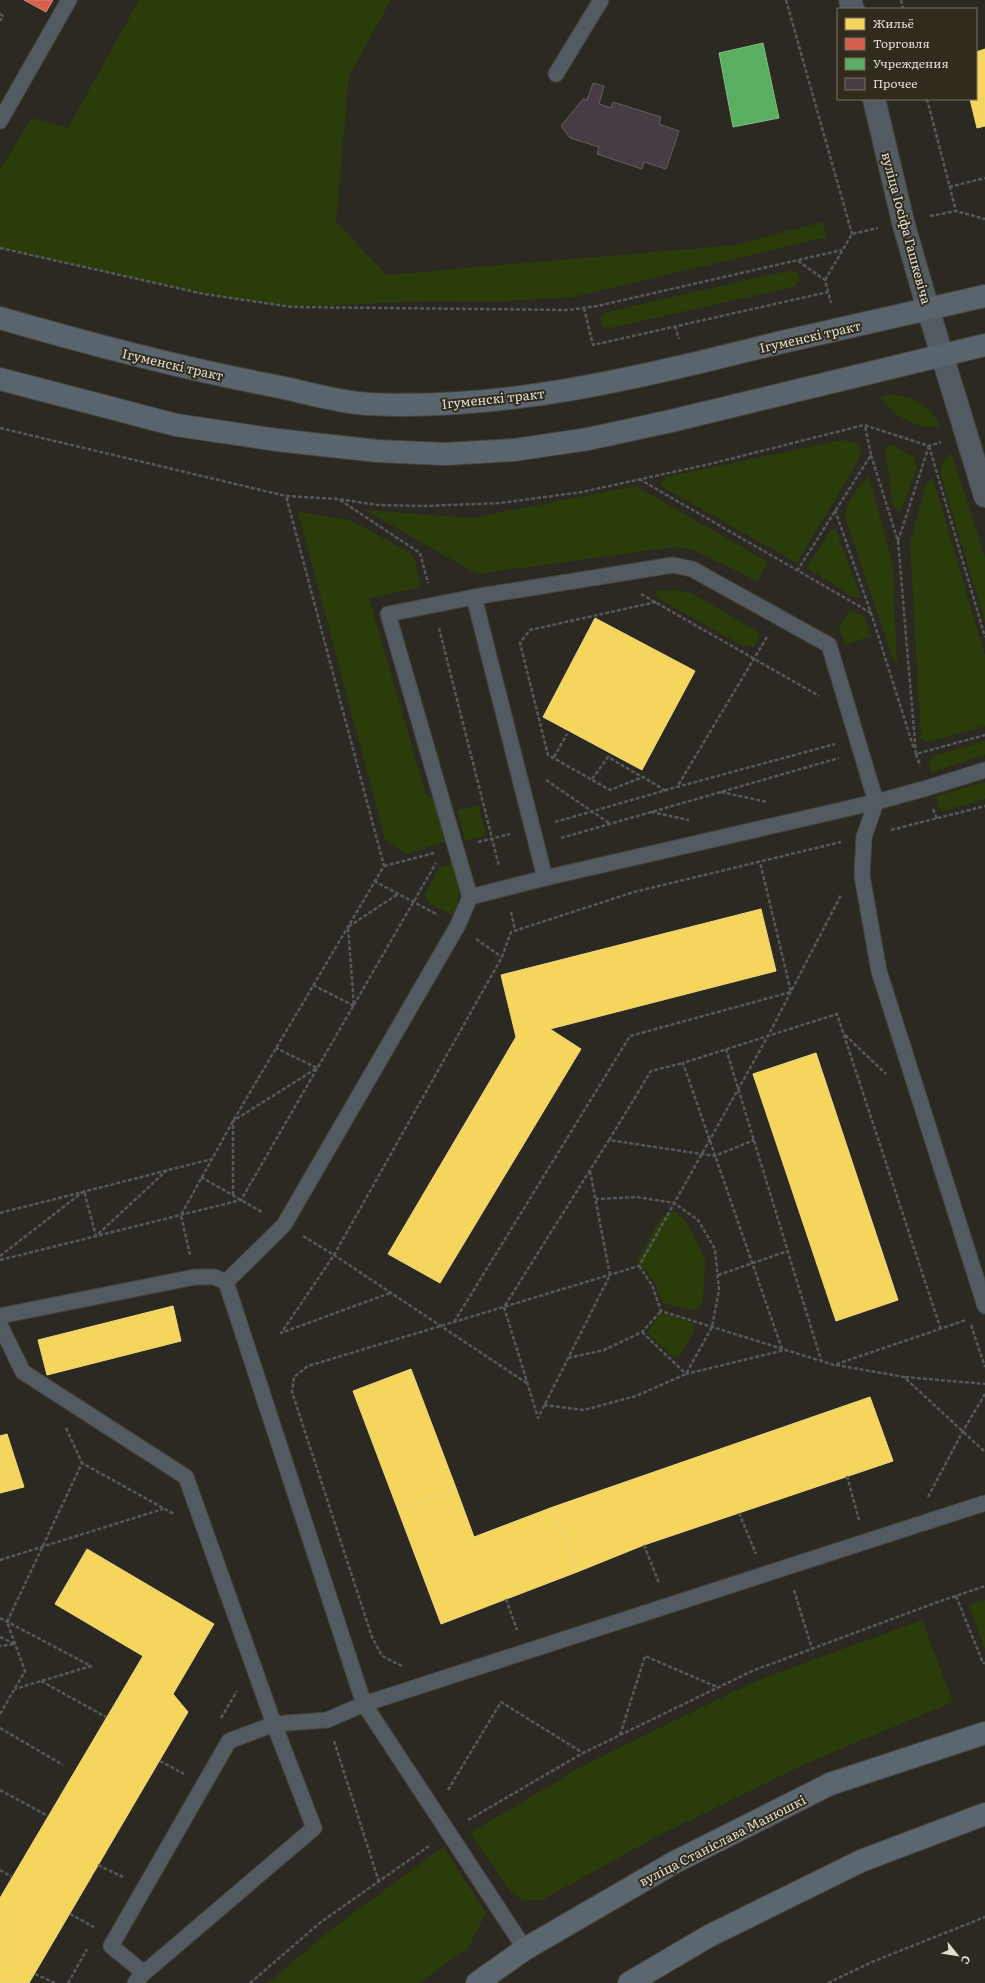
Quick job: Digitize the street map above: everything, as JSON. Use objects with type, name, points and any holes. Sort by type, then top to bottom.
[{"type":"main road","name":"Ігуменскі тракт","points":[[0,318],[168,364],[268,385],[366,404],[430,405],[500,400],[574,389],[685,366],[985,296]]},
{"type":"main road","points":[[0,379],[176,425],[277,440],[377,452],[445,454],[514,450],[588,439],[671,422],[985,345]]},
{"type":"main road","name":"вуліца Станіслава Манюшкі","points":[[477,1983],[525,1949],[675,1862],[830,1784],[985,1733]]},
{"type":"main road","points":[[629,1983],[709,1936],[862,1861],[985,1814]]},
{"type":"street","name":"вуліца Іосіфа Гашкевіча","points":[[874,100],[903,222],[985,496]]},
{"type":"lane","points":[[0,121],[69,0]]},
{"type":"lane","points":[[556,74],[601,0]]},
{"type":"lane","points":[[226,1282],[284,1225],[458,925],[470,897],[388,614],[474,597],[673,565],[692,569],[829,645],[876,802],[864,837],[862,876],[879,971],[985,1306]]},
{"type":"lane","points":[[474,597],[545,878]]},
{"type":"lane","points":[[470,897],[545,878],[876,802],[985,770]]},
{"type":"lane","points":[[0,1316],[195,1277],[214,1277],[226,1282],[364,1704],[525,1949]]},
{"type":"lane","points":[[0,1325],[23,1372],[186,1478],[274,1724],[314,1828],[139,1978],[111,1946],[229,1741],[274,1724],[327,1720],[364,1704],[985,1503]]},
{"type":"path","points":[[786,0],[852,234]]},
{"type":"path","points":[[0,14],[3,16],[0,22]]},
{"type":"path","points":[[927,100],[956,211]]},
{"type":"path","points":[[949,187],[985,178]]},
{"type":"path","points":[[925,217],[956,211],[985,219]]},
{"type":"path","points":[[825,280],[852,234],[882,227]]},
{"type":"path","points":[[0,248],[204,294],[292,307],[539,310],[584,308],[842,250]]},
{"type":"path","points":[[798,261],[825,280],[832,308]]},
{"type":"path","points":[[584,308],[593,345],[828,292]]},
{"type":"path","points":[[864,425],[871,455],[898,541],[916,754]]},
{"type":"path","points":[[898,541],[929,446],[985,637]]},
{"type":"path","points":[[797,571],[871,455]]},
{"type":"path","points":[[639,479],[871,613]]},
{"type":"path","points":[[195,1277],[181,1214],[233,1121],[384,866],[286,496]]},
{"type":"path","points":[[338,500],[420,553],[515,930]]},
{"type":"path","points":[[835,510],[871,613],[936,819]]},
{"type":"path","points":[[643,589],[636,591],[822,697]]},
{"type":"path","points":[[643,777],[610,790],[554,757],[548,755],[520,643],[530,630],[656,602]]},
{"type":"path","points":[[676,787],[768,636]]},
{"type":"path","points":[[554,757],[567,734]]},
{"type":"path","points":[[916,754],[985,735]]},
{"type":"path","points":[[557,822],[676,787],[838,743]]},
{"type":"path","points":[[592,779],[608,757],[666,791]]},
{"type":"path","points":[[560,832],[562,839],[843,757]]},
{"type":"path","points":[[544,772],[548,787]]},
{"type":"path","points":[[546,780],[610,824]]},
{"type":"path","points":[[720,792],[774,803],[766,805]]},
{"type":"path","points":[[390,1292],[282,1333],[334,1255],[502,957],[511,932],[634,892],[864,837],[985,806]]},
{"type":"path","points":[[651,812],[694,821]]},
{"type":"path","points":[[555,815],[558,827]]},
{"type":"path","points":[[0,1260],[241,1200],[439,858]]},
{"type":"path","points":[[760,862],[791,992]]},
{"type":"path","points":[[408,1664],[401,1666],[382,1656],[372,1637],[292,1392],[294,1377],[308,1366],[639,1266],[768,1036],[841,897],[841,890]]},
{"type":"path","points":[[348,927],[398,894]]},
{"type":"path","points":[[348,927],[354,1006]]},
{"type":"path","points":[[313,985],[354,1006]]},
{"type":"path","points":[[454,1322],[630,1036],[791,992]]},
{"type":"path","points":[[590,1171],[610,1275],[538,1418],[504,1307],[651,1071],[683,1063],[837,1014],[941,1330]]},
{"type":"path","points":[[276,1048],[317,1068]]},
{"type":"path","points":[[726,1049],[822,1361]]},
{"type":"path","points":[[683,1063],[783,1349]]},
{"type":"path","points":[[233,1121],[317,1068]]},
{"type":"path","points":[[233,1121],[233,1195]]},
{"type":"path","points":[[609,1140],[715,1156],[754,1140]]},
{"type":"path","points":[[0,1213],[212,1159]]},
{"type":"path","points":[[96,1236],[167,1170]]},
{"type":"path","points":[[84,1192],[96,1236]]},
{"type":"path","points":[[0,1256],[84,1192]]},
{"type":"path","points":[[596,1199],[637,1197],[674,1204],[698,1220],[715,1249],[719,1290],[712,1327],[686,1374]]},
{"type":"path","points":[[718,1275],[788,1251]]},
{"type":"path","points":[[334,1255],[528,1384]]},
{"type":"path","points":[[639,1266],[652,1285],[661,1311]]},
{"type":"path","points":[[568,1358],[604,1350],[642,1332],[661,1311]]},
{"type":"path","points":[[661,1311],[834,1365],[904,1377],[985,1384]]},
{"type":"path","points":[[834,1365],[941,1330],[969,1319],[985,1367]]},
{"type":"path","points":[[642,1332],[686,1374]]},
{"type":"path","points":[[544,1405],[584,1410],[636,1396],[686,1374],[783,1349]]},
{"type":"path","points":[[904,1377],[985,1452]]},
{"type":"path","points":[[925,1503],[963,1431],[985,1394]]},
{"type":"path","points":[[0,1714],[25,1671],[7,1622],[82,1463],[180,1518]]},
{"type":"path","points":[[847,1476],[860,1524]]},
{"type":"path","points":[[0,1560],[163,1508]]},
{"type":"path","points":[[739,1513],[757,1556],[749,1558]]},
{"type":"path","points":[[644,1545],[660,1586]]},
{"type":"path","points":[[787,1567],[812,1649]]},
{"type":"path","points":[[462,1815],[466,1821],[583,1753],[752,1671],[985,1586]]},
{"type":"path","points":[[956,1596],[983,1664],[985,1663]]},
{"type":"path","points":[[506,1599],[517,1630]]},
{"type":"path","points":[[0,1618],[92,1666],[15,1689]]},
{"type":"path","points":[[510,1633],[525,1628]]},
{"type":"path","points":[[0,1637],[15,1644]]},
{"type":"path","points":[[0,1646],[15,1644]]},
{"type":"path","points":[[619,1735],[645,1656],[718,1688]]},
{"type":"path","points":[[41,1681],[106,1718]]},
{"type":"path","points":[[235,1684],[237,1691]]},
{"type":"path","points":[[447,1792],[501,1702],[583,1753]]},
{"type":"path","points":[[327,1720],[379,1882]]},
{"type":"path","points":[[0,1728],[63,1764]]},
{"type":"path","points":[[160,1761],[187,1775]]},
{"type":"path","points":[[0,1790],[48,1816]]},
{"type":"path","points":[[250,1983],[321,1922],[449,1832]]},
{"type":"path","points":[[98,1865],[127,1880]]},
{"type":"path","points":[[0,1870],[12,1878]]},
{"type":"path","points":[[828,1983],[872,1962],[985,1917]]},
{"type":"path","points":[[68,1983],[91,1943]]},
{"type":"path","points":[[35,1974],[55,1983]]},
{"type":"green space","points":[[139,0],[391,0],[349,76],[336,221],[386,275],[735,245],[822,222],[827,237],[573,297],[494,302],[431,301],[292,307],[204,294],[0,248],[0,169],[32,118],[68,128]]},
{"type":"green space","points":[[791,270],[797,272],[800,278],[796,285],[789,288],[611,328],[602,326],[600,317],[607,312]]},
{"type":"green space","points":[[891,395],[907,397],[920,403],[932,412],[941,426],[924,427],[899,416],[885,404],[880,397]]},
{"type":"green space","points":[[843,440],[859,444],[861,456],[797,563],[661,486],[665,477]]},
{"type":"green space","points":[[893,445],[914,457],[917,469],[900,513],[893,505],[885,447]]},
{"type":"green space","points":[[951,453],[985,557],[985,622],[940,473],[943,461]]},
{"type":"green space","points":[[869,477],[893,565],[897,666],[893,659],[845,517],[848,505],[853,495],[860,485]]},
{"type":"green space","points":[[933,478],[985,656],[985,726],[928,742],[921,739],[910,543],[926,483]]},
{"type":"green space","points":[[636,486],[768,562],[757,581],[691,549],[675,547],[477,574],[365,510],[471,518]]},
{"type":"green space","points":[[298,512],[351,520],[410,553],[414,557],[421,587],[369,598],[426,795],[437,800],[448,841],[406,854],[385,839]]},
{"type":"green space","points":[[831,530],[836,530],[861,598],[854,597],[807,568]]},
{"type":"green space","points":[[675,590],[692,593],[761,634],[754,647],[741,645],[658,598],[654,591]]},
{"type":"green space","points":[[850,609],[865,618],[870,636],[845,645],[839,628]]},
{"type":"green space","points":[[985,741],[985,755],[931,772],[928,765],[932,757]]},
{"type":"green space","points":[[985,782],[985,799],[943,811],[937,806],[936,796]]},
{"type":"green space","points":[[478,805],[486,835],[465,841],[457,810]]},
{"type":"green space","points":[[454,863],[461,888],[454,916],[429,903],[424,896],[439,868]]},
{"type":"green space","points":[[674,1211],[687,1223],[705,1259],[703,1302],[695,1311],[663,1303],[654,1281],[637,1261],[662,1216]]},
{"type":"green space","points":[[661,1313],[693,1323],[695,1329],[680,1355],[672,1356],[647,1333]]},
{"type":"green space","points":[[985,1600],[985,1648],[984,1648],[969,1605]]},
{"type":"green space","points":[[922,1620],[953,1702],[805,1764],[658,1836],[542,1900],[524,1900],[513,1894],[470,1833],[588,1763],[756,1681]]},
{"type":"green space","points":[[443,1847],[486,1913],[468,1948],[419,1983],[268,1983],[328,1932]]},
{"type":"building: Жильё","points":[[985,49],[985,126],[977,128],[970,100],[977,100],[977,52]]},
{"type":"building: Жильё","points":[[595,618],[695,671],[642,770],[543,717]]},
{"type":"building: Жильё","points":[[761,909],[776,971],[550,1029],[581,1049],[440,1283],[388,1254],[516,1037],[501,975]]},
{"type":"building: Жильё","points":[[816,1053],[898,1300],[836,1321],[753,1074]]},
{"type":"building: Жильё","points":[[173,1306],[181,1341],[47,1375],[38,1340]]},
{"type":"building: Жильё","points":[[411,1369],[456,1488],[398,1510],[353,1391]]},
{"type":"building: Жильё","points":[[870,1397],[893,1461],[644,1545],[577,1572],[553,1507]]},
{"type":"building: Жильё","points":[[7,1434],[24,1487],[0,1493],[0,1436]]},
{"type":"building: Жильё","points":[[456,1488],[474,1537],[553,1507],[577,1572],[441,1624],[398,1510]]},
{"type":"building: Жильё","points":[[87,1549],[214,1624],[173,1694],[188,1712],[29,1983],[0,1983],[0,1898],[143,1656],[55,1604]]},
{"type":"building: Торговля","points":[[24,0],[53,0],[46,12]]},
{"type":"building: Учреждения","points":[[763,43],[779,118],[733,127],[719,53]]},
{"type":"building: Прочее","points":[[593,83],[604,86],[599,104],[611,108],[613,102],[661,117],[659,124],[679,131],[666,169],[644,162],[642,169],[597,154],[599,147],[570,138],[561,126],[583,99],[587,100]]}]
